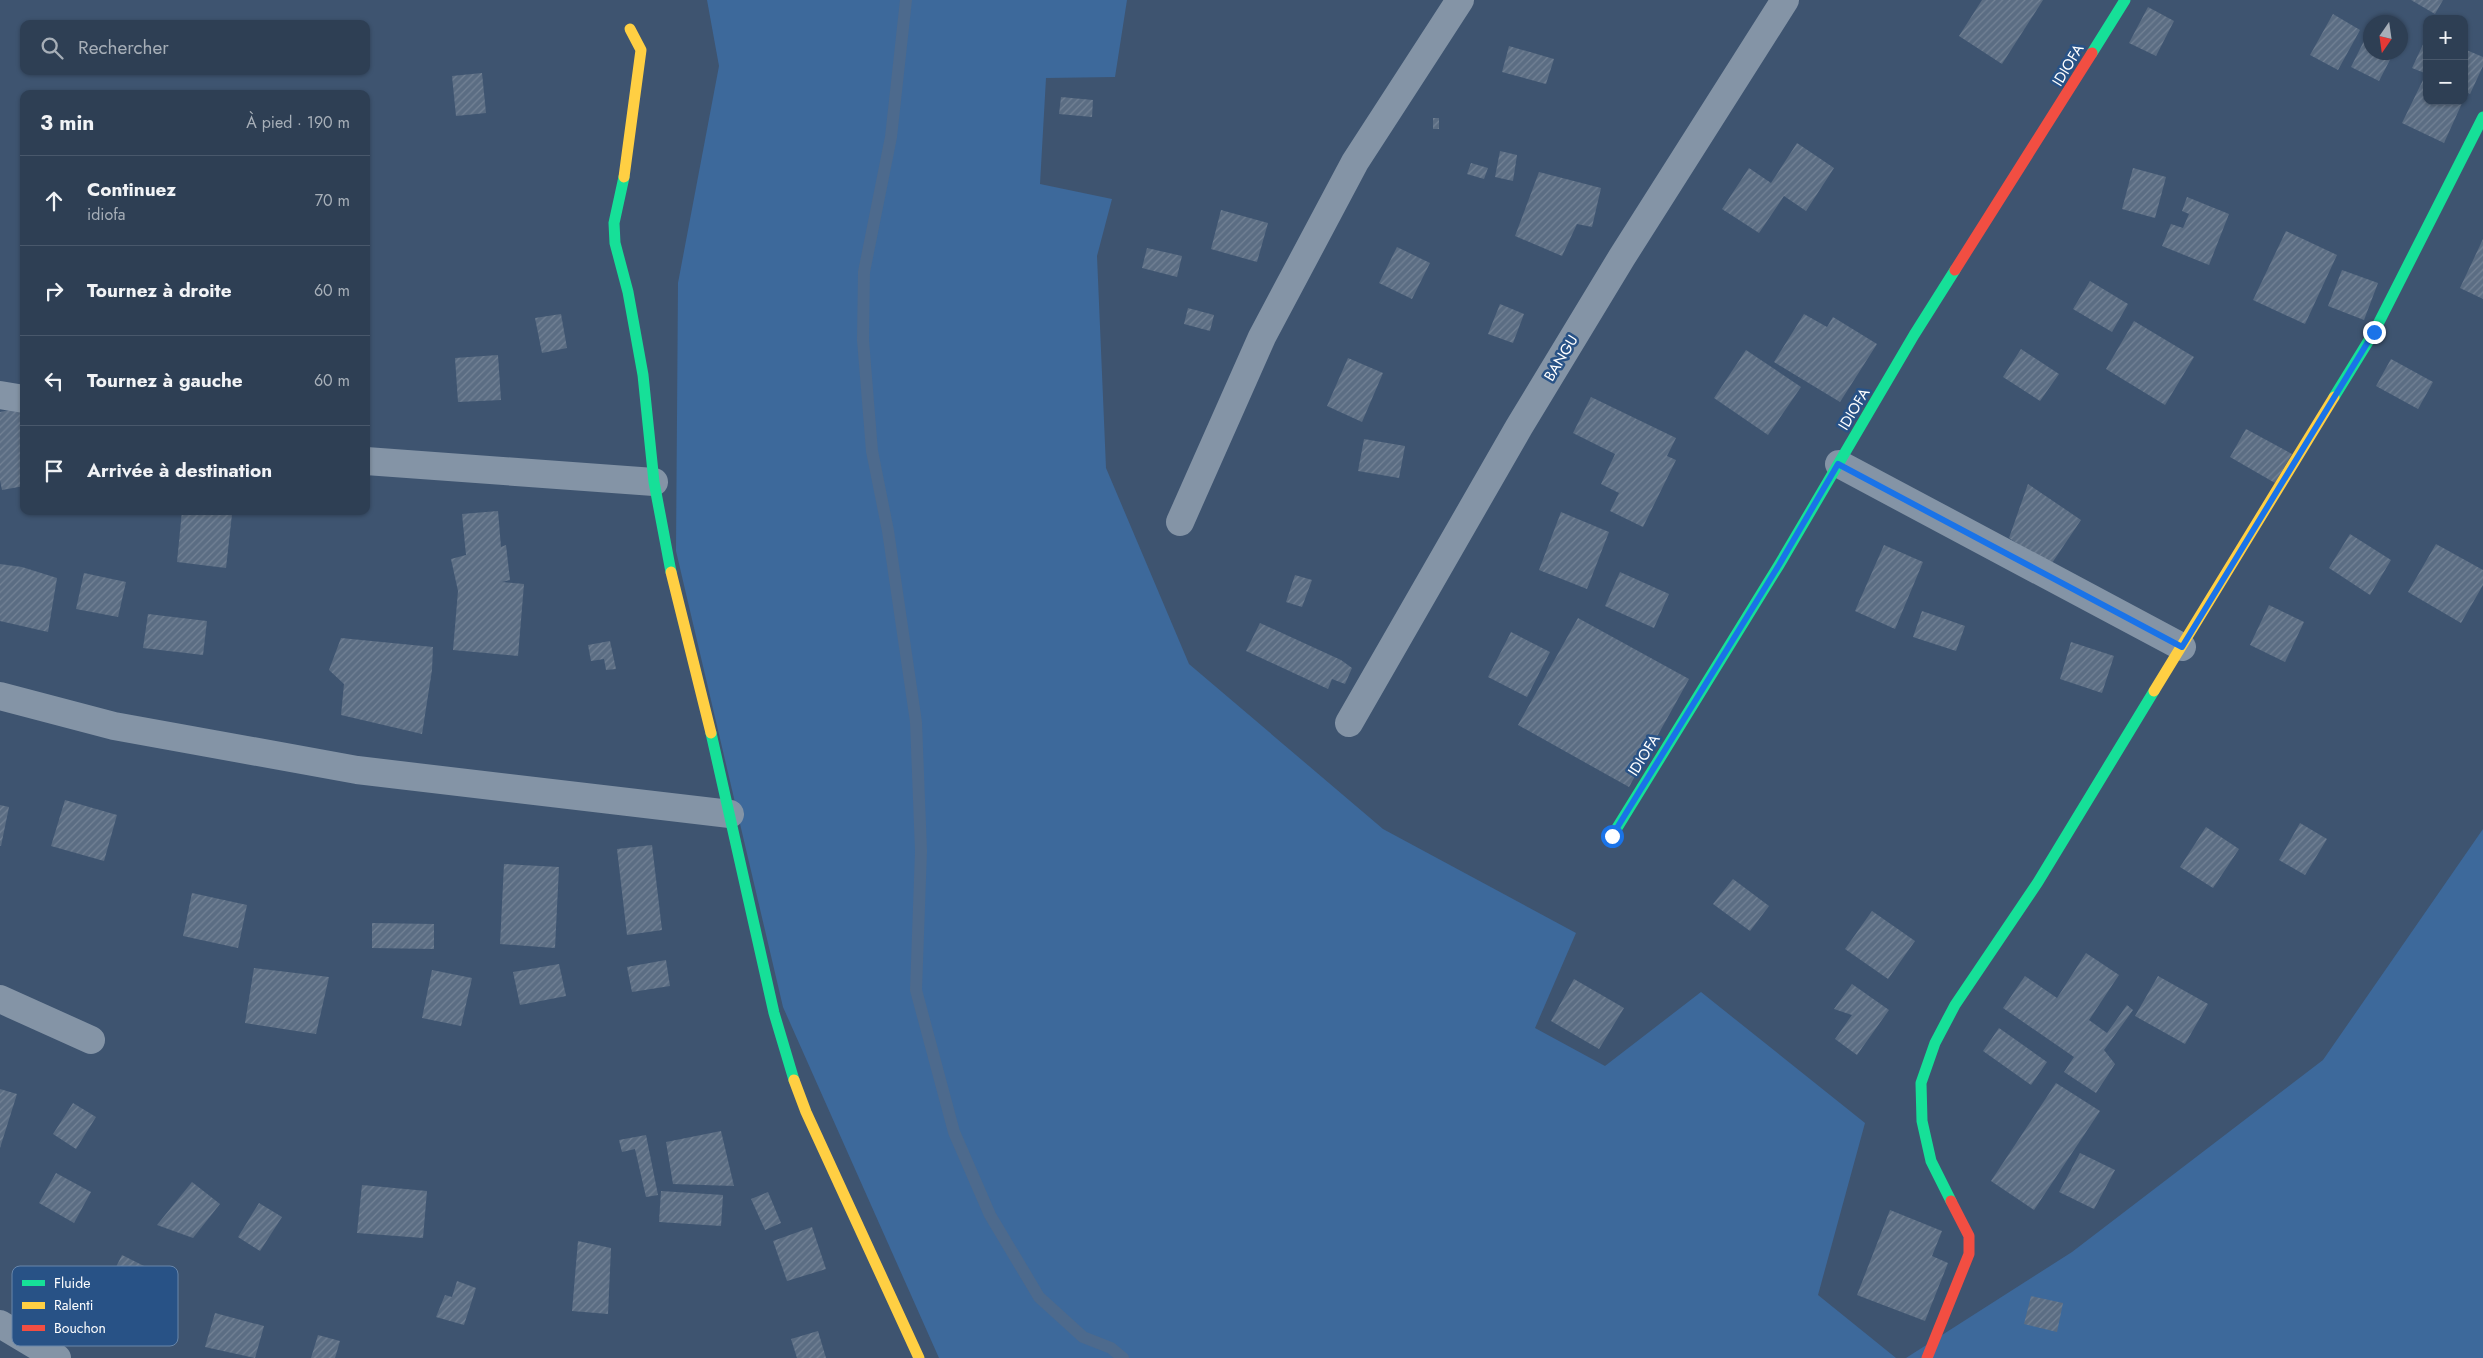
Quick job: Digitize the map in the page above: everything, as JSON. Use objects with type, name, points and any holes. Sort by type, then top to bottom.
[{"type":"street","points":[[1180,522],[1262,337],[1350,170],[1460,0]]},
{"type":"street","name":"BANGU","points":[[1349,723],[1519,426],[1622,257],[1785,0]]},
{"type":"street","name":"IDIOFA","points":[[1612,836],[1779,565],[1914,336],[2125,0]]},
{"type":"street","points":[[630,28],[641,50],[624,177],[614,223],[615,244],[628,292],[643,375],[654,482],[670,570],[730,814],[774,1013],[789,1066],[806,1112],[919,1358]]},
{"type":"street","points":[[1927,1358],[1969,1254],[1969,1236],[1931,1161],[1922,1121],[1921,1083],[1935,1043],[1955,1005],[2038,882],[2374,332],[2483,117]]},
{"type":"street","points":[[0,395],[20,398]]},
{"type":"street","points":[[370,461],[654,482]]},
{"type":"street","points":[[1838,464],[2182,647]]},
{"type":"street","points":[[0,696],[114,726],[357,770],[730,814]]},
{"type":"street","points":[[0,999],[90,1040]]},
{"type":"street","points":[[0,1324],[12,1331]]},
{"type":"street","points":[[37,1346],[57,1358]]},
{"type":"shaded area","points":[[707,0],[1127,0],[1115,77],[1046,78],[1040,184],[1112,199],[1097,256],[1106,468],[1189,664],[1383,829],[1576,933],[1535,1028],[1605,1066],[1701,992],[1865,1123],[1818,1295],[1896,1358],[939,1358],[783,1007],[676,551],[678,283],[719,66]]},
{"type":"shaded area","points":[[2483,829],[2483,1358],[1906,1358],[2072,1252],[2323,1060]]},
{"type":"building","points":[[1982,0],[2043,0],[2002,64],[1959,36]]},
{"type":"building","points":[[2411,0],[2443,0],[2435,14]]},
{"type":"building","points":[[2148,7],[2174,21],[2156,56],[2129,43]]},
{"type":"building","points":[[2333,14],[2360,30],[2338,70],[2310,55]]},
{"type":"building","points":[[2363,43],[2363,60],[2390,60],[2379,81],[2351,67]]},
{"type":"building","points":[[2423,45],[2423,72],[2412,68]]},
{"type":"building","points":[[1509,46],[1554,59],[1546,84],[1502,72]]},
{"type":"building","points":[[2468,51],[2483,57],[2483,66],[2470,94],[2468,93]]},
{"type":"building","points":[[482,73],[486,113],[456,116],[452,76]]},
{"type":"building","points":[[2423,80],[2423,105],[2461,105],[2444,143],[2402,123]]},
{"type":"building","points":[[1061,97],[1093,100],[1092,117],[1059,114]]},
{"type":"building","points":[[1433,118],[1439,118],[1439,129],[1433,129]]},
{"type":"building","points":[[1797,143],[1834,168],[1806,211],[1784,196],[1759,233],[1722,209],[1749,168],[1771,183]]},
{"type":"building","points":[[1500,151],[1517,155],[1513,181],[1495,177]]},
{"type":"building","points":[[1471,163],[1488,168],[1484,179],[1467,174]]},
{"type":"building","points":[[2133,168],[2166,177],[2155,218],[2122,209]]},
{"type":"building","points":[[1539,172],[1601,188],[1592,227],[1577,224],[1562,256],[1515,236]]},
{"type":"building","points":[[2187,197],[2229,214],[2209,265],[2162,246],[2171,224],[2183,228],[2189,214],[2182,211]]},
{"type":"building","points":[[1221,210],[1268,223],[1257,262],[1211,249]]},
{"type":"building","points":[[2286,231],[2337,255],[2305,324],[2253,300]]},
{"type":"building","points":[[2483,239],[2483,299],[2460,288]]},
{"type":"building","points":[[1397,247],[1430,263],[1412,299],[1379,283]]},
{"type":"building","points":[[1147,248],[1182,256],[1177,277],[1142,268]]},
{"type":"building","points":[[2342,270],[2378,283],[2364,320],[2328,306]]},
{"type":"building","points":[[2090,281],[2128,304],[2112,332],[2073,309]]},
{"type":"building","points":[[1500,304],[1524,314],[1513,343],[1488,334]]},
{"type":"building","points":[[1188,308],[1214,315],[1210,331],[1184,324]]},
{"type":"building","points":[[561,314],[567,348],[542,353],[535,318]]},
{"type":"building","points":[[1804,314],[1827,327],[1833,317],[1877,344],[1840,402],[1774,362]]},
{"type":"building","points":[[2134,321],[2194,357],[2165,405],[2106,369]]},
{"type":"building","points":[[2021,349],[2059,374],[2040,401],[2003,377]]},
{"type":"building","points":[[1746,350],[1801,387],[1768,435],[1714,398]]},
{"type":"building","points":[[498,355],[501,400],[458,402],[455,358]]},
{"type":"building","points":[[1348,358],[1383,373],[1362,422],[1327,406]]},
{"type":"building","points":[[2391,359],[2433,382],[2418,409],[2376,386]]},
{"type":"building","points":[[1591,397],[1676,438],[1667,456],[1676,460],[1643,527],[1610,511],[1619,493],[1601,484],[1615,454],[1573,433]]},
{"type":"building","points":[[20,408],[20,487],[2,490],[0,480],[0,412]]},
{"type":"building","points":[[2246,429],[2292,454],[2275,483],[2230,457]]},
{"type":"building","points":[[1364,439],[1405,446],[1399,478],[1358,471]]},
{"type":"building","points":[[2028,484],[2081,520],[2050,566],[2009,538]]},
{"type":"building","points":[[498,511],[501,547],[506,545],[510,580],[502,582],[524,584],[518,656],[453,650],[458,591],[451,559],[466,555],[462,514]]},
{"type":"building","points":[[1561,512],[1609,532],[1587,589],[1539,570]]},
{"type":"building","points":[[182,515],[232,515],[226,568],[177,562]]},
{"type":"building","points":[[2350,534],[2391,560],[2370,595],[2329,568]]},
{"type":"building","points":[[2436,544],[2483,570],[2483,585],[2461,623],[2408,592]]},
{"type":"building","points":[[1884,545],[1923,562],[1895,629],[1855,611]]},
{"type":"building","points":[[0,564],[22,567],[57,578],[48,632],[0,621]]},
{"type":"building","points":[[1620,572],[1669,594],[1654,628],[1605,606]]},
{"type":"building","points":[[84,573],[126,582],[118,617],[76,609]]},
{"type":"building","points":[[1295,575],[1312,580],[1302,607],[1286,602]]},
{"type":"building","points":[[2269,605],[2304,622],[2285,662],[2250,645]]},
{"type":"building","points":[[1922,611],[1965,626],[1956,651],[1913,637]]},
{"type":"building","points":[[148,614],[207,621],[203,655],[143,648]]},
{"type":"building","points":[[1578,618],[1689,679],[1629,787],[1518,725]]},
{"type":"building","points":[[1260,623],[1341,660],[1352,668],[1345,684],[1332,679],[1328,689],[1246,651]]},
{"type":"building","points":[[1511,632],[1550,652],[1527,697],[1488,677]]},
{"type":"building","points":[[341,638],[433,647],[432,670],[422,734],[341,715],[344,684],[329,670]]},
{"type":"building","points":[[610,641],[616,669],[606,670],[604,659],[591,661],[588,645]]},
{"type":"building","points":[[2071,642],[2114,656],[2102,693],[2060,679]]},
{"type":"building","points":[[65,800],[117,815],[104,861],[51,846]]},
{"type":"building","points":[[0,805],[9,807],[1,846],[0,846]]},
{"type":"building","points":[[2300,823],[2327,839],[2305,875],[2279,860]]},
{"type":"building","points":[[2206,827],[2239,849],[2213,888],[2180,867]]},
{"type":"building","points":[[652,845],[662,930],[627,935],[617,849]]},
{"type":"building","points":[[504,864],[559,867],[555,948],[500,944]]},
{"type":"building","points":[[1733,879],[1769,906],[1750,931],[1713,904]]},
{"type":"building","points":[[192,893],[247,905],[238,948],[183,936]]},
{"type":"building","points":[[1872,911],[1915,941],[1888,979],[1845,949]]},
{"type":"building","points":[[372,923],[434,924],[434,949],[372,948]]},
{"type":"building","points":[[2086,953],[2119,975],[2089,1020],[2107,1033],[2127,1005],[2133,1010],[2104,1050],[2115,1064],[2096,1093],[2064,1072],[2074,1057],[2003,1008],[2025,976],[2057,998]]},
{"type":"building","points":[[666,960],[670,986],[632,992],[627,967]]},
{"type":"building","points":[[559,964],[566,996],[520,1005],[513,972]]},
{"type":"building","points":[[254,968],[329,977],[316,1034],[245,1023]]},
{"type":"building","points":[[432,970],[472,978],[461,1026],[422,1018]]},
{"type":"building","points":[[2158,976],[2208,1004],[2185,1044],[2135,1016]]},
{"type":"building","points":[[1574,979],[1624,1008],[1599,1049],[1551,1021]]},
{"type":"building","points":[[1852,984],[1889,1010],[1857,1055],[1835,1039],[1852,1015],[1834,1009]]},
{"type":"building","points":[[1999,1028],[2047,1062],[2031,1085],[1983,1051]]},
{"type":"building","points":[[2056,1083],[2100,1111],[2034,1210],[1991,1181]]},
{"type":"building","points":[[0,1089],[17,1094],[0,1148]]},
{"type":"building","points":[[73,1103],[96,1117],[76,1149],[53,1134]]},
{"type":"building","points":[[721,1131],[734,1186],[673,1184],[666,1142]]},
{"type":"building","points":[[646,1135],[658,1195],[646,1197],[635,1149],[622,1152],[619,1140]]},
{"type":"building","points":[[2080,1153],[2115,1170],[2094,1209],[2059,1192]]},
{"type":"building","points":[[56,1173],[91,1192],[74,1223],[39,1203]]},
{"type":"building","points":[[192,1182],[220,1204],[193,1238],[157,1225]]},
{"type":"building","points":[[362,1185],[427,1191],[423,1238],[357,1233]]},
{"type":"building","points":[[661,1191],[723,1195],[721,1226],[659,1222]]},
{"type":"building","points":[[768,1192],[781,1223],[765,1230],[751,1199]]},
{"type":"building","points":[[259,1203],[282,1217],[260,1251],[238,1237]]},
{"type":"building","points":[[1890,1210],[1942,1231],[1932,1256],[1948,1263],[1925,1321],[1857,1295]]},
{"type":"building","points":[[812,1227],[826,1269],[787,1281],[773,1241]]},
{"type":"building","points":[[578,1241],[611,1248],[608,1314],[572,1311]]},
{"type":"building","points":[[122,1255],[144,1266],[116,1266]]},
{"type":"building","points":[[457,1281],[476,1288],[464,1325],[436,1317],[445,1295],[452,1297]]},
{"type":"building","points":[[2031,1296],[2063,1303],[2057,1332],[2024,1324]]},
{"type":"building","points":[[215,1313],[264,1326],[255,1358],[205,1347]]},
{"type":"building","points":[[818,1331],[826,1358],[797,1358],[791,1339]]},
{"type":"building","points":[[318,1335],[340,1341],[335,1358],[311,1358]]},
{"type":"waterway","points":[[906,0],[891,137],[864,272],[863,340],[872,451],[888,531],[916,722],[921,851],[916,990],[954,1132],[990,1215],[1039,1297],[1083,1337],[1111,1348],[1123,1358]]},
{"type":"traffic: fast","points":[[2092,53],[2125,0]]},
{"type":"traffic: fast","points":[[2334,397],[2374,332],[2483,117]]},
{"type":"traffic: fast","points":[[624,177],[614,223],[615,243],[628,292],[643,375],[654,482],[671,572]]},
{"type":"traffic: fast","points":[[1612,836],[1779,565],[1914,335],[1955,270]]},
{"type":"traffic: fast","points":[[1951,1201],[1931,1161],[1922,1121],[1921,1083],[1935,1043],[1955,1005],[2038,882],[2154,691]]},
{"type":"traffic: fast","points":[[711,733],[774,1013],[794,1080]]},
{"type":"traffic: slow","points":[[624,177],[641,50],[630,29]]},
{"type":"traffic: slow","points":[[2154,691],[2334,397]]},
{"type":"traffic: slow","points":[[671,572],[711,733]]},
{"type":"traffic: slow","points":[[794,1080],[806,1112],[919,1358]]},
{"type":"traffic: jam","points":[[1955,270],[2092,53]]},
{"type":"traffic: jam","points":[[1927,1358],[1969,1254],[1969,1236],[1951,1201]]},
{"type":"route","points":[[1612,836],[1779,565],[1838,464],[2182,647],[2374,332]]}]
